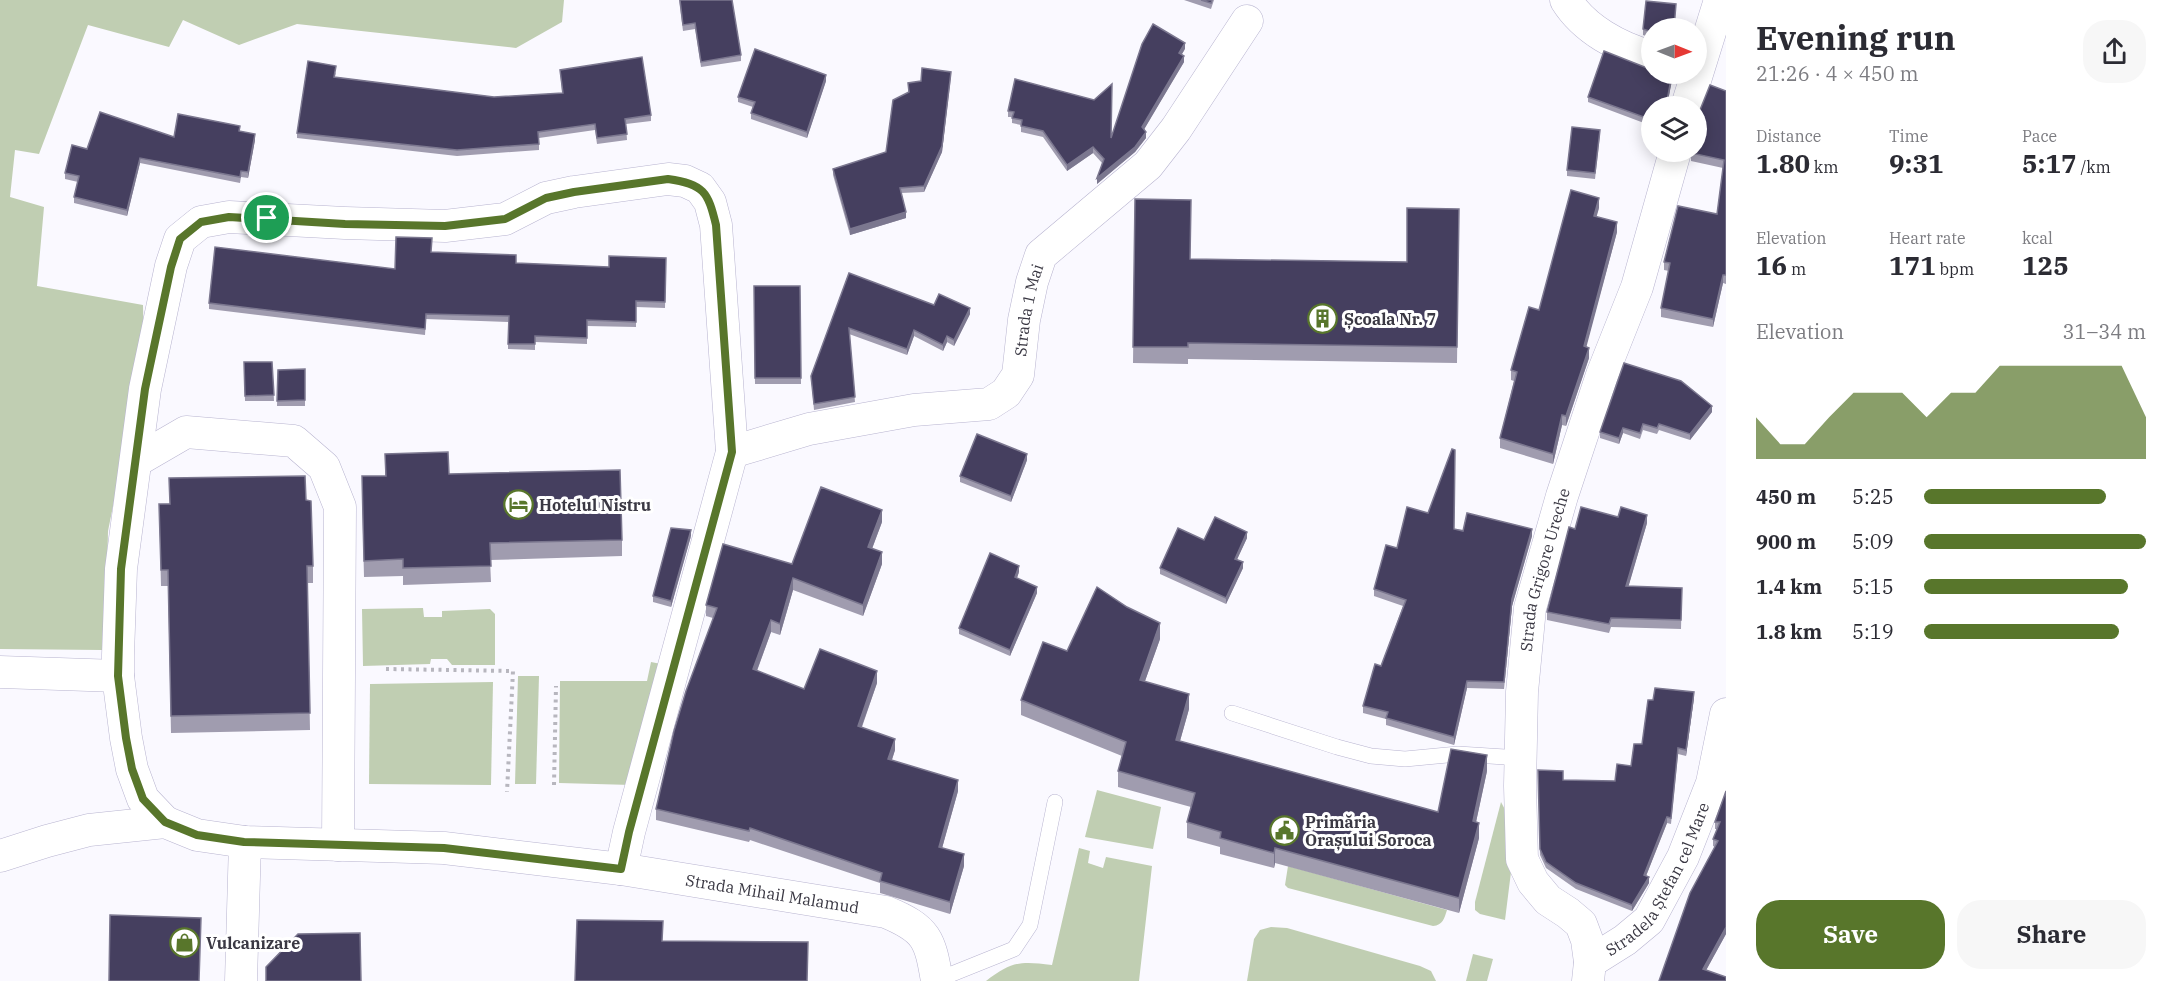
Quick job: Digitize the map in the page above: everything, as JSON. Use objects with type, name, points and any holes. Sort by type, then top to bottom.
[{"type":"street","points":[[1566,0],[1572,10],[1602,36],[1641,54]]},
{"type":"street","points":[[1707,43],[1720,0]]},
{"type":"street","name":"Strada 1 Mai","points":[[732,452],[808,429],[914,410],[989,404],[1006,393],[1018,375],[1024,320],[1032,282],[1041,255],[1148,165],[1176,129],[1247,21]]},
{"type":"street","name":"Strada Grigore Ureche","points":[[1589,971],[1587,940],[1581,924],[1568,912],[1548,900],[1533,882],[1522,859],[1522,692],[1530,608],[1562,496],[1602,375],[1637,287],[1672,162]]},
{"type":"street","points":[[165,822],[143,799],[132,769],[118,676],[121,569],[145,389],[171,267],[180,239],[201,222],[229,217],[345,224],[445,226],[505,219],[546,198],[668,179],[700,188],[710,202],[716,225],[732,452],[621,869]]},
{"type":"street","points":[[136,461],[186,432],[294,441],[324,466],[339,507],[338,845]]},
{"type":"street","points":[[0,672],[118,676]]},
{"type":"street","name":"Stradela Ștefan cel Mare","points":[[1589,971],[1650,920],[1683,857],[1712,783],[1726,714]]},
{"type":"street","name":"Strada Mihail Malamud","points":[[0,856],[89,830],[165,822],[197,835],[244,842],[444,848],[621,869],[886,912],[909,921],[919,930],[930,946],[937,981]]},
{"type":"street","points":[[241,981],[244,842]]},
{"type":"lane","points":[[1232,713],[1371,756],[1405,759],[1458,754],[1521,758]]},
{"type":"lane","points":[[937,981],[1014,949],[1030,925],[1055,802]]},
{"type":"path","points":[[386,669],[513,671],[507,792]]},
{"type":"path","points":[[554,785],[556,686]]},
{"type":"green space","points":[[0,0],[564,0],[562,22],[516,48],[297,24],[239,45],[183,20],[169,47],[88,25],[39,154],[15,150],[10,197],[44,207],[37,286],[143,305],[144,352],[108,531],[106,620],[102,650],[0,649]]},
{"type":"green space","points":[[423,608],[424,617],[442,617],[442,611],[490,609],[495,614],[495,665],[452,665],[447,659],[431,659],[430,664],[363,666],[362,609]]},
{"type":"green space","points":[[651,662],[661,664],[632,785],[559,783],[560,681],[647,681]]},
{"type":"green space","points":[[518,676],[539,676],[536,784],[515,784]]},
{"type":"green space","points":[[493,682],[491,785],[369,784],[370,684]]},
{"type":"green space","points":[[1097,790],[1161,807],[1153,849],[1085,837]]},
{"type":"green space","points":[[1501,802],[1510,819],[1512,864],[1505,920],[1480,914],[1475,910],[1475,902]]},
{"type":"green space","points":[[1079,848],[1090,851],[1088,863],[1103,868],[1106,857],[1152,866],[1139,981],[986,981],[1017,964],[1052,965]]},
{"type":"green space","points":[[1288,866],[1447,910],[1441,923],[1433,926],[1288,888],[1285,885]]},
{"type":"green space","points":[[1271,927],[1287,928],[1420,966],[1431,971],[1436,981],[1247,981],[1254,939],[1260,930]]},
{"type":"green space","points":[[1473,954],[1493,959],[1487,981],[1466,981]]},
{"type":"building","points":[[680,0],[732,0],[741,55],[701,62],[695,23],[683,25]]},
{"type":"building","points":[[1646,1],[1676,4],[1675,18],[1644,18]]},
{"type":"building","points":[[1153,24],[1185,43],[1179,53],[1184,56],[1142,127],[1146,132],[1135,147],[1097,178],[1104,159],[1093,147],[1067,165],[1043,131],[1021,126],[1022,120],[1012,118],[1014,112],[1008,111],[1015,79],[1094,100],[1112,84],[1111,138],[1142,44]]},
{"type":"building","points":[[755,49],[826,75],[807,132],[751,113],[755,102],[738,97]]},
{"type":"building","points":[[1604,51],[1641,66],[1641,84],[1670,84],[1668,96],[1641,96],[1641,116],[1588,97]]},
{"type":"building","points":[[642,57],[651,115],[625,119],[627,134],[597,138],[595,124],[538,132],[539,144],[457,150],[297,133],[308,61],[336,66],[334,77],[494,97],[563,93],[560,70]]},
{"type":"building","points":[[922,68],[951,72],[942,146],[924,186],[900,188],[906,212],[850,229],[833,169],[886,152],[893,100],[909,92],[908,83],[921,81]]},
{"type":"building","points":[[1710,85],[1726,91],[1726,275],[1723,275],[1713,319],[1661,308],[1670,263],[1664,262],[1678,206],[1717,214],[1724,160],[1707,156],[1706,96]]},
{"type":"building","points":[[100,112],[174,137],[178,114],[240,126],[239,131],[255,134],[248,172],[241,171],[240,177],[140,158],[127,210],[74,197],[79,176],[65,173],[72,145],[87,149]]},
{"type":"building","points":[[1572,127],[1600,130],[1595,173],[1567,170]]},
{"type":"building","points":[[1571,190],[1599,198],[1594,216],[1617,222],[1584,346],[1589,348],[1566,416],[1562,415],[1553,454],[1500,438],[1517,372],[1511,370],[1529,307],[1539,310]]},
{"type":"building","name":"Școala Nr. 7","points":[[1135,199],[1191,200],[1190,259],[1407,262],[1407,208],[1459,209],[1457,347],[1188,343],[1188,347],[1133,347]]},
{"type":"building","points":[[396,237],[432,238],[431,252],[516,255],[516,263],[609,267],[609,256],[666,258],[665,302],[636,301],[636,322],[587,320],[587,338],[535,336],[535,344],[508,344],[509,316],[426,314],[425,329],[209,303],[215,247],[395,269]]},
{"type":"building","points":[[849,273],[934,305],[939,294],[970,308],[954,340],[947,336],[943,345],[914,330],[907,349],[849,328],[855,397],[814,404],[811,376]]},
{"type":"building","points":[[754,286],[800,286],[801,378],[755,378]]},
{"type":"building","points":[[244,362],[272,362],[274,395],[245,396]]},
{"type":"building","points":[[1624,363],[1681,381],[1712,406],[1690,434],[1659,424],[1657,428],[1643,424],[1640,433],[1623,428],[1619,438],[1600,432]]},
{"type":"building","points":[[305,369],[305,400],[277,401],[278,370]]},
{"type":"building","points":[[977,434],[1027,454],[1011,496],[960,476]]},
{"type":"building","points":[[1452,449],[1455,450],[1454,529],[1463,531],[1467,513],[1532,529],[1512,599],[1504,682],[1467,681],[1454,737],[1386,718],[1388,712],[1363,706],[1375,664],[1381,666],[1406,600],[1374,589],[1386,545],[1397,548],[1407,507],[1428,513]]},
{"type":"building","points":[[448,452],[449,474],[620,470],[622,540],[490,543],[491,566],[403,568],[403,559],[364,561],[362,476],[386,476],[385,454]]},
{"type":"building","points":[[305,476],[306,500],[311,501],[313,566],[307,566],[310,713],[171,716],[168,570],[161,570],[159,504],[170,504],[169,478]]},
{"type":"building","points":[[821,487],[882,510],[868,547],[882,552],[863,605],[793,578],[780,624],[771,620],[753,669],[804,689],[820,649],[877,671],[858,726],[895,739],[888,759],[958,780],[939,847],[964,854],[950,902],[880,881],[882,873],[750,828],[749,831],[656,809],[686,691],[717,608],[706,605],[723,544],[792,564]]},
{"type":"building","points":[[1581,507],[1618,517],[1621,507],[1647,515],[1626,586],[1682,588],[1681,620],[1611,618],[1609,624],[1547,612],[1569,527],[1575,529]]},
{"type":"building","points":[[1215,517],[1247,532],[1235,559],[1243,562],[1226,598],[1160,568],[1178,528],[1204,540]]},
{"type":"building","points":[[671,528],[691,530],[671,601],[653,596]]},
{"type":"building","points":[[990,553],[1019,566],[1015,577],[1037,587],[1010,650],[959,628]]},
{"type":"building","points":[[1097,587],[1127,607],[1160,623],[1140,680],[1189,694],[1176,740],[1438,812],[1451,749],[1487,755],[1473,821],[1479,823],[1459,898],[1275,848],[1274,853],[1220,838],[1221,832],[1187,822],[1195,793],[1118,771],[1126,742],[1021,700],[1043,642],[1067,651]]},
{"type":"building","points":[[1655,688],[1694,692],[1686,750],[1678,748],[1671,818],[1667,817],[1644,875],[1649,877],[1632,905],[1576,883],[1546,862],[1540,849],[1538,770],[1563,771],[1563,780],[1615,781],[1617,764],[1631,766],[1634,744],[1642,744],[1648,700],[1653,700]]},
{"type":"building","points":[[1726,791],[1726,927],[1703,969],[1726,977],[1726,981],[1659,981],[1690,893],[1718,841],[1713,839],[1720,822],[1715,822]]},
{"type":"building","points":[[110,915],[201,918],[199,981],[109,981]]},
{"type":"building","points":[[577,920],[663,921],[662,941],[808,942],[807,981],[575,981]]},
{"type":"building","points":[[360,933],[361,981],[266,981],[266,967],[298,934]]},
{"type":"place","name":"Școala Nr. 7","points":[[1323,319]]},
{"type":"place","name":"Hotelul Nistru","points":[[518,505]]},
{"type":"place","name":"Primăria Orașului Soroca","points":[[1284,831]]},
{"type":"place","name":"Vulcanizare","points":[[185,943]]},
{"type":"route","points":[[668,179],[700,188],[710,202],[716,225],[732,452],[621,869],[444,848],[244,842],[197,835],[165,822],[143,799],[132,769],[118,676],[121,569],[145,389],[171,267],[180,239],[201,222],[229,217],[267,218],[345,224],[445,226],[505,219],[546,198],[574,192],[668,179]]}]
